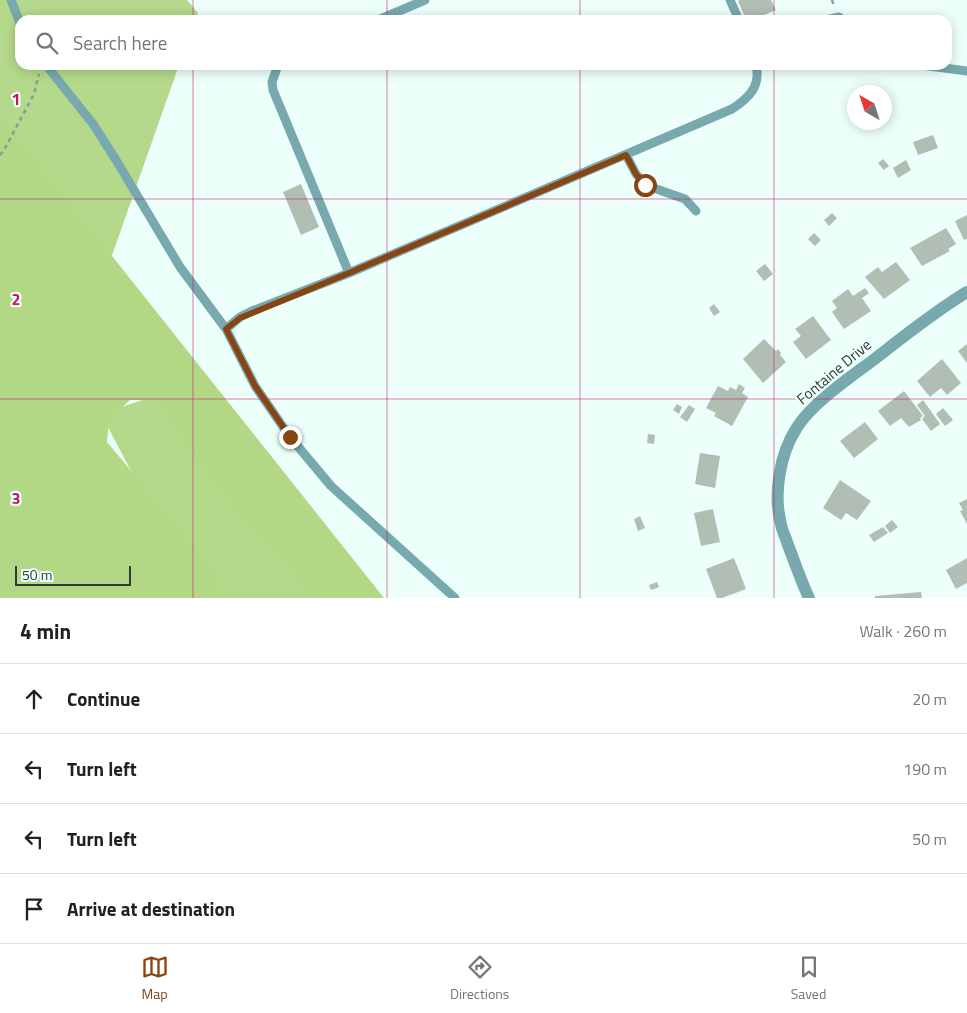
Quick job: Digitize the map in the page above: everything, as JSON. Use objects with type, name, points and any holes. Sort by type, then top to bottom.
[{"type":"street","name":"Fontaine Drive","points":[[809,598],[798,576],[780,523],[778,490],[780,469],[785,451],[796,428],[814,408],[841,384],[947,304],[967,292]]},
{"type":"lane","points":[[11,0],[17,15]]},
{"type":"lane","points":[[390,15],[425,0]]},
{"type":"lane","points":[[730,0],[737,15]]},
{"type":"lane","points":[[50,70],[93,124],[180,267],[226,329],[255,386],[290,437],[326,479],[455,598]]},
{"type":"lane","points":[[276,70],[272,82],[273,90],[349,273]]},
{"type":"lane","points":[[226,329],[240,318],[252,312],[349,273],[732,109],[749,96],[758,80],[757,70]]},
{"type":"lane","points":[[952,70],[967,72]]},
{"type":"lane","points":[[626,155],[636,174],[645,185],[685,198],[696,211]]},
{"type":"path","points":[[0,155],[34,94],[39,72]]},
{"type":"green space","points":[[0,0],[187,0],[198,13],[197,15],[15,15],[15,70],[177,70],[0,574]]},
{"type":"green space","points":[[0,115],[384,598],[314,598],[233,509],[154,400],[130,400],[109,420],[107,442],[214,570],[225,598],[0,598]]},
{"type":"green space","points":[[172,390],[353,598],[198,598],[101,414]]},
{"type":"building","points":[[771,0],[776,10],[764,15],[744,15],[738,1]]},
{"type":"building","points":[[933,135],[938,148],[918,155],[913,142]]},
{"type":"building","points":[[883,159],[889,166],[884,170],[878,163]]},
{"type":"building","points":[[906,160],[911,170],[898,178],[893,168]]},
{"type":"building","points":[[301,184],[319,227],[301,235],[283,192]]},
{"type":"building","points":[[832,213],[837,218],[829,226],[824,220]]},
{"type":"building","points":[[967,215],[967,239],[964,240],[955,221]]},
{"type":"building","points":[[946,228],[956,244],[948,249],[950,251],[922,266],[910,248]]},
{"type":"building","points":[[814,233],[821,240],[815,246],[808,239]]},
{"type":"building","points":[[896,262],[910,280],[884,299],[865,277],[878,267],[882,272]]},
{"type":"building","points":[[765,264],[773,274],[764,281],[756,271]]},
{"type":"building","points":[[865,288],[869,293],[862,298],[871,311],[844,329],[832,312],[837,308],[832,301],[848,289],[853,296]]},
{"type":"building","points":[[714,304],[720,312],[714,316],[709,308]]},
{"type":"building","points":[[813,316],[831,340],[806,359],[793,342],[801,336],[795,329]]},
{"type":"building","points":[[764,339],[776,351],[778,349],[786,362],[763,383],[743,359]]},
{"type":"building","points":[[967,344],[967,363],[958,351]]},
{"type":"building","points":[[942,359],[961,383],[947,395],[941,388],[930,397],[917,381]]},
{"type":"building","points":[[739,384],[745,388],[742,393],[748,397],[732,426],[714,416],[716,413],[706,408],[718,386],[728,391],[730,387],[736,390]]},
{"type":"building","points":[[904,391],[923,416],[920,418],[921,420],[909,427],[901,418],[890,426],[878,411]]},
{"type":"building","points":[[923,400],[940,424],[931,431],[922,419],[925,416],[917,405]]},
{"type":"building","points":[[677,404],[682,407],[679,414],[673,410]]},
{"type":"building","points":[[689,405],[695,409],[687,422],[680,417]]},
{"type":"building","points":[[943,408],[953,420],[945,426],[936,414]]},
{"type":"building","points":[[865,422],[878,439],[854,458],[840,441]]},
{"type":"building","points":[[648,434],[655,435],[654,444],[647,443]]},
{"type":"building","points":[[700,453],[720,456],[715,488],[695,484]]},
{"type":"building","points":[[840,480],[871,501],[857,520],[846,513],[841,520],[823,508]]},
{"type":"building","points":[[967,499],[967,524],[960,511],[963,510],[959,503]]},
{"type":"building","points":[[713,509],[720,542],[701,546],[694,513]]},
{"type":"building","points":[[640,516],[645,528],[638,531],[634,519]]},
{"type":"building","points":[[892,520],[898,527],[890,533],[885,526]]},
{"type":"building","points":[[883,527],[888,533],[874,542],[869,535]]},
{"type":"building","points":[[734,558],[746,589],[717,598],[706,569]]},
{"type":"building","points":[[967,558],[967,583],[956,589],[946,570]]},
{"type":"building","points":[[657,582],[659,587],[651,590],[649,585]]},
{"type":"building","points":[[921,592],[922,598],[875,598],[875,596]]},
{"type":"route","points":[[290,437],[255,386],[226,329],[240,318],[626,155],[640,181],[645,185]]}]
